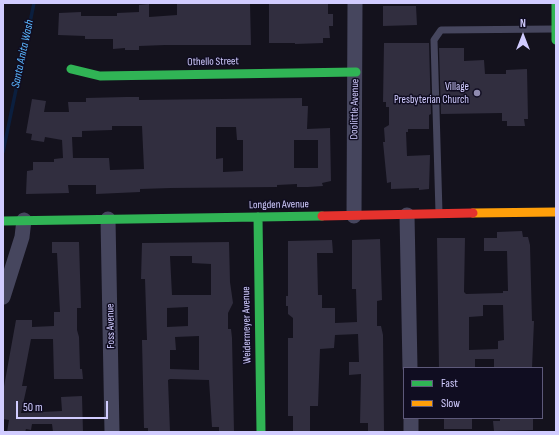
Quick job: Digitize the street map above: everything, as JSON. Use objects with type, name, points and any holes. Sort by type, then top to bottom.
[{"type":"street","name":"Doolittle Avenue","points":[[354,216],[356,72],[355,3]]},
{"type":"street","points":[[556,3],[556,40]]},
{"type":"street","name":"Othello Street","points":[[71,69],[100,76],[356,72]]},
{"type":"street","name":"Longden Avenue","points":[[3,221],[556,212]]},
{"type":"street","points":[[407,215],[410,367]]},
{"type":"street","name":"Weidermeyer Avenue","points":[[258,217],[261,432]]},
{"type":"street","points":[[3,297],[22,237],[24,220]]},
{"type":"street","name":"Foss Avenue","points":[[108,220],[112,432]]},
{"type":"street","points":[[411,419],[411,432]]},
{"type":"lane","points":[[439,214],[434,40],[441,30],[556,29]]},
{"type":"building","points":[[250,3],[251,45],[139,46],[139,50],[125,50],[125,48],[113,49],[113,39],[85,39],[85,36],[58,35],[59,13],[81,12],[81,16],[117,16],[117,13],[139,12],[139,5],[149,4],[149,17],[177,15],[177,4]]},
{"type":"building","points":[[269,3],[328,3],[328,14],[333,14],[333,26],[329,26],[330,38],[323,38],[323,43],[269,43]]},
{"type":"building","points":[[383,6],[416,6],[417,25],[383,26]]},
{"type":"building","points":[[384,43],[429,43],[431,114],[429,115],[429,129],[408,129],[408,132],[406,132],[407,156],[430,155],[429,189],[391,189],[391,182],[387,183],[383,142],[385,142],[384,128],[389,125],[389,107],[386,107],[386,102],[383,102]]},
{"type":"building","points":[[439,48],[464,48],[464,61],[484,60],[485,74],[506,74],[506,70],[527,69],[528,119],[524,119],[525,126],[507,126],[507,121],[502,121],[502,113],[441,114]]},
{"type":"building","points":[[139,97],[139,100],[302,98],[302,106],[308,106],[307,129],[330,128],[331,181],[322,183],[323,186],[308,187],[297,187],[297,184],[277,185],[277,187],[140,189],[140,192],[96,194],[96,185],[68,185],[69,193],[26,194],[27,171],[33,170],[33,162],[54,162],[54,159],[63,158],[62,140],[45,137],[44,142],[31,140],[32,134],[26,133],[32,99],[46,101],[44,112],[69,112],[68,102],[86,102],[86,98]],"holes":[[[112,126],[142,126],[144,169],[110,170],[109,158],[73,158],[72,137],[82,137],[82,131],[112,130]],[[216,127],[236,127],[237,140],[243,140],[243,171],[223,172],[223,158],[216,159]],[[294,140],[318,140],[318,168],[294,168]]]},
{"type":"building","points":[[522,231],[523,237],[528,237],[530,245],[532,321],[534,321],[532,367],[494,367],[494,359],[475,359],[475,367],[439,367],[437,238],[465,238],[464,292],[466,294],[503,293],[503,291],[508,291],[507,251],[484,251],[484,238],[497,238],[497,232]],"holes":[[[483,305],[503,305],[504,340],[498,341],[498,349],[469,350],[469,317],[483,316]]]},
{"type":"building","points":[[380,239],[382,300],[377,301],[377,326],[381,326],[383,335],[384,432],[368,432],[368,423],[360,423],[361,374],[349,375],[349,362],[359,362],[358,334],[335,335],[334,348],[320,349],[318,406],[310,406],[310,432],[293,432],[293,416],[288,416],[288,338],[293,338],[293,318],[288,314],[288,306],[286,306],[286,296],[288,296],[288,241],[332,240],[333,253],[317,253],[318,295],[322,295],[322,308],[335,308],[335,323],[357,322],[356,289],[352,289],[352,240]]},
{"type":"building","points":[[52,242],[79,242],[81,308],[77,308],[77,330],[79,337],[80,369],[82,369],[83,379],[54,379],[53,339],[31,339],[22,386],[27,386],[21,413],[62,411],[61,397],[82,396],[83,432],[53,432],[52,424],[32,424],[31,430],[26,429],[25,432],[7,432],[9,420],[3,419],[3,392],[16,320],[32,320],[32,327],[54,326],[54,312],[60,312],[57,253],[52,253]]},
{"type":"building","points":[[229,242],[230,282],[233,303],[228,313],[228,329],[231,329],[232,338],[234,432],[219,432],[219,427],[212,427],[209,380],[168,380],[170,432],[148,432],[148,428],[144,428],[142,340],[147,340],[145,279],[141,279],[142,243]],"holes":[[[170,256],[192,256],[192,263],[211,264],[211,295],[172,295]],[[188,307],[188,326],[167,327],[167,308]],[[199,336],[199,370],[170,369],[170,350],[176,350],[175,337]]]},
{"type":"building","points":[[444,419],[472,419],[472,429],[444,429]]},
{"type":"building","points":[[500,419],[533,419],[533,430],[494,431],[493,421],[500,421]]},
{"type":"waterway","name":"Santa Anita Wash","points":[[3,152],[34,3]]},
{"type":"traffic: fast","points":[[556,3],[556,40]]},
{"type":"traffic: fast","points":[[71,69],[100,76],[356,72]]},
{"type":"traffic: fast","points":[[3,221],[322,216]]},
{"type":"traffic: fast","points":[[258,217],[261,432]]},
{"type":"traffic: slow","points":[[473,213],[556,212]]},
{"type":"traffic: jam","points":[[322,216],[473,213]]},
{"type":"place","name":"Village Presbyterian Church","points":[[477,93]]}]
